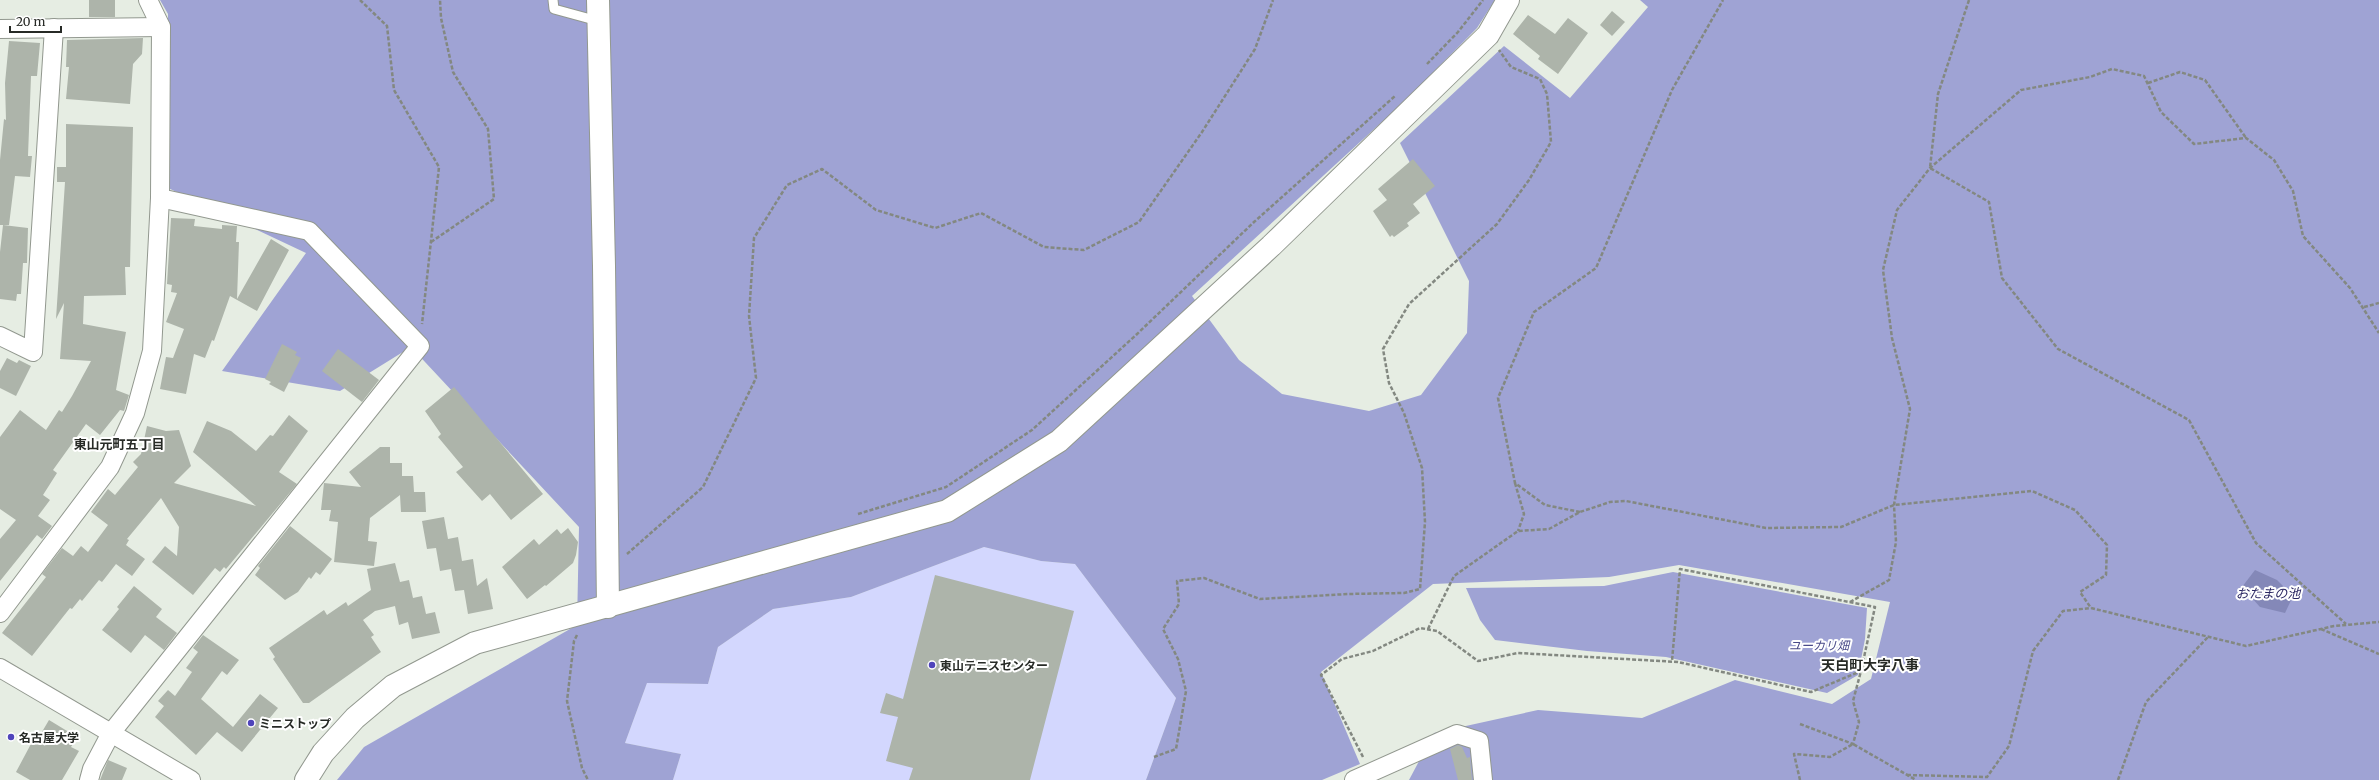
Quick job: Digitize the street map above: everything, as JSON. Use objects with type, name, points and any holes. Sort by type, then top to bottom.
[{"type":"street","points":[[0,613],[110,467],[135,413],[152,351],[160,198],[160,27],[148,0]]},
{"type":"street","points":[[598,0],[604,266],[606,573],[608,607]]},
{"type":"street","points":[[306,780],[323,753],[355,718],[393,686],[475,642],[587,613],[947,511],[1059,441],[1271,246],[1488,35],[1508,0]]},
{"type":"street","points":[[0,29],[160,27]]},
{"type":"street","points":[[0,336],[33,352],[54,28]]},
{"type":"street","points":[[89,780],[92,769],[111,733],[420,346],[310,231],[160,198]]},
{"type":"street","points":[[0,668],[191,780]]},
{"type":"street","points":[[1354,780],[1378,772],[1457,734],[1479,741],[1483,780]]},
{"type":"lane","points":[[553,0],[554,9],[598,21]]},
{"type":"path","points":[[360,0],[387,26],[394,90],[439,167],[420,346]]},
{"type":"path","points":[[431,243],[494,199],[488,129],[453,72],[441,18],[440,0]]},
{"type":"path","points":[[606,573],[703,488],[756,378],[749,316],[754,238],[787,185],[822,169],[876,210],[935,228],[981,213],[1044,247],[1084,250],[1139,222],[1202,132],[1256,49],[1273,0]]},
{"type":"path","points":[[1427,65],[1458,32],[1483,0]]},
{"type":"path","points":[[1518,531],[1524,514],[1515,483],[1498,398],[1534,312],[1596,268],[1672,90],[1723,0]]},
{"type":"path","points":[[1930,168],[1938,94],[1969,0]]},
{"type":"path","points":[[1154,757],[1176,749],[1186,691],[1178,659],[1163,629],[1179,604],[1177,581],[1204,578],[1260,600],[1348,594],[1404,593],[1420,589],[1425,522],[1422,468],[1404,413],[1389,383],[1383,349],[1409,304],[1497,224],[1529,180],[1551,142],[1547,94],[1540,79],[1511,67],[1488,35]]},
{"type":"path","points":[[1850,602],[1889,580],[1896,542],[1894,505],[1910,409],[1892,338],[1883,270],[1897,210],[1930,168],[2021,90],[2090,77],[2112,69],[2144,76],[2161,112],[2194,144],[2246,138]]},
{"type":"path","points":[[2148,83],[2180,72],[2205,80],[2246,138],[2274,160],[2293,191],[2303,236],[2364,307],[2379,333]]},
{"type":"path","points":[[851,516],[946,486],[1032,430],[1136,335],[1254,222],[1399,92]]},
{"type":"path","points":[[1930,168],[1989,202],[2002,278],[2058,349],[2189,420],[2256,543],[2346,624]]},
{"type":"path","points":[[2364,307],[2379,303]]},
{"type":"path","points":[[1515,483],[1545,505],[1580,512]]},
{"type":"path","points":[[1428,629],[1454,576],[1518,531],[1549,528],[1580,512],[1610,502],[1626,501],[1766,528],[1841,527],[1894,505],[2032,491],[2075,510],[2107,545],[2106,575],[2080,592],[2091,608]]},
{"type":"path","points":[[1672,661],[1680,569],[1875,607],[1853,701],[1859,722],[1854,744],[1830,757],[1794,754],[1800,780]]},
{"type":"path","points":[[1907,775],[1969,778],[1987,777],[2009,746],[2033,651],[2063,611],[2091,608],[2246,646],[2346,624],[2379,622]]},
{"type":"path","points":[[587,613],[574,641],[568,701],[582,768],[588,780]]},
{"type":"path","points":[[1378,772],[1321,675],[1342,659],[1373,652],[1420,628],[1437,631],[1478,661],[1518,653],[1672,661],[1811,692],[1861,671]]},
{"type":"path","points":[[2320,629],[2379,654]]},
{"type":"path","points":[[2118,780],[2146,702],[2208,637]]},
{"type":"path","points":[[1800,724],[1854,744],[1916,780]]},
{"type":"path","points":[[1951,780],[1952,776]]},
{"type":"shaded area","name":"東山テニスセンター","points":[[984,547],[1041,561],[1075,564],[1176,698],[1146,780],[673,780],[681,754],[625,743],[647,683],[708,684],[718,647],[773,609],[851,597]]},
{"type":"green space","points":[[160,0],[1495,0],[1477,28],[1407,99],[1192,296],[1239,360],[1282,394],[1369,411],[1421,395],[1467,333],[1469,281],[1400,143],[1504,46],[1570,98],[1648,7],[1640,0],[2379,0],[2379,780],[1409,780],[1434,733],[1538,710],[1642,718],[1735,680],[1832,704],[1871,679],[1890,602],[1679,565],[1609,577],[1433,584],[1321,672],[1360,764],[1322,780],[1146,780],[1176,698],[1075,564],[1041,561],[984,547],[851,597],[773,609],[718,647],[708,684],[647,683],[625,743],[681,754],[673,780],[337,780],[364,747],[577,625],[579,527],[411,347],[340,391],[222,371],[306,253],[166,187],[168,14]]},
{"type":"green space","name":"ユーカリ畑","points":[[1673,572],[1867,608],[1865,639],[1858,675],[1827,693],[1666,657],[1587,651],[1495,640],[1480,620],[1466,588],[1604,586]]},
{"type":"water","name":"おたまの池","points":[[2255,570],[2277,580],[2293,596],[2285,613],[2260,607],[2242,587]]},
{"type":"building","points":[[89,0],[115,0],[115,17],[89,17]]},
{"type":"building","points":[[1612,11],[1625,22],[1612,36],[1600,25]]},
{"type":"building","points":[[1528,15],[1555,34],[1568,18],[1588,33],[1558,74],[1538,59],[1540,56],[1513,34]]},
{"type":"building","points":[[143,38],[142,54],[133,64],[130,104],[66,99],[69,67],[66,67],[67,40]]},
{"type":"building","points":[[9,41],[40,43],[37,76],[31,76],[28,156],[32,156],[30,177],[15,176],[9,225],[0,225],[0,160],[4,119],[6,120],[5,83]]},
{"type":"building","points":[[66,124],[133,127],[130,267],[125,267],[126,295],[84,296],[83,324],[126,332],[116,390],[129,395],[124,411],[120,410],[100,435],[86,424],[53,470],[57,473],[43,495],[50,500],[38,516],[52,526],[42,539],[37,535],[0,581],[0,539],[16,520],[0,509],[0,437],[20,410],[46,430],[59,410],[62,412],[91,361],[60,359],[64,303],[56,319],[65,182],[57,182],[57,167],[66,167]]},
{"type":"building","points":[[1413,159],[1435,186],[1413,204],[1420,213],[1407,223],[1409,226],[1394,237],[1392,235],[1390,237],[1373,211],[1387,200],[1378,189]]},
{"type":"building","points":[[171,218],[195,219],[194,226],[222,229],[222,225],[237,226],[236,242],[239,242],[237,299],[271,239],[289,250],[257,311],[230,296],[214,341],[212,340],[205,358],[194,354],[186,394],[160,389],[166,357],[173,358],[184,329],[166,322],[177,293],[171,292],[172,285],[167,284]]},
{"type":"building","points":[[3,225],[28,228],[27,263],[23,263],[21,294],[17,294],[16,301],[0,299],[0,252]]},
{"type":"building","points":[[282,344],[297,352],[295,355],[301,358],[284,392],[269,384],[271,382],[265,379]]},
{"type":"building","points":[[338,349],[379,380],[362,402],[322,371]]},
{"type":"building","points":[[7,358],[17,363],[19,360],[31,366],[16,396],[0,388],[0,371]]},
{"type":"building","points":[[454,387],[543,494],[511,520],[490,494],[482,501],[456,472],[463,467],[438,437],[441,434],[425,411]]},
{"type":"building","points":[[289,415],[308,431],[279,472],[297,484],[226,569],[224,567],[220,572],[215,568],[193,595],[152,562],[165,546],[177,556],[179,527],[161,498],[127,539],[129,540],[126,545],[145,559],[132,576],[116,564],[102,582],[99,580],[82,601],[80,599],[72,609],[70,608],[32,656],[2,633],[46,577],[42,574],[62,548],[73,556],[81,546],[88,552],[108,525],[91,512],[108,489],[115,495],[138,467],[133,462],[141,454],[147,426],[166,431],[179,430],[191,466],[174,483],[256,506],[193,452],[207,421],[231,431],[256,451],[270,435],[273,436]]},
{"type":"building","points":[[380,447],[390,447],[390,463],[402,463],[402,476],[413,476],[414,492],[425,492],[426,512],[401,512],[400,495],[370,518],[368,541],[377,542],[374,566],[334,562],[338,522],[329,521],[331,510],[321,510],[324,483],[361,487],[349,472]]},
{"type":"building","points":[[444,517],[448,539],[458,537],[462,561],[473,559],[477,586],[487,578],[493,609],[468,614],[464,590],[455,591],[451,569],[440,571],[436,548],[427,549],[422,521]]},
{"type":"building","points":[[290,526],[332,559],[320,575],[316,572],[311,579],[309,577],[298,592],[285,600],[255,575],[260,568],[258,566]]},
{"type":"building","points":[[568,528],[578,542],[573,563],[546,586],[545,585],[527,599],[502,567],[534,539],[539,545],[557,529],[561,534]]},
{"type":"building","points":[[395,563],[400,582],[409,580],[413,598],[422,596],[426,614],[435,612],[440,633],[412,639],[408,622],[399,625],[395,606],[375,611],[363,620],[374,635],[371,637],[381,652],[309,703],[303,703],[273,659],[275,657],[269,648],[324,610],[327,615],[346,602],[348,606],[371,590],[367,569]]},
{"type":"building","points":[[935,575],[1074,611],[1030,780],[909,780],[913,768],[886,761],[898,717],[880,713],[886,693],[903,699]]},
{"type":"building","points":[[134,586],[162,609],[156,617],[177,633],[164,650],[145,635],[131,653],[102,630],[119,609],[117,607]]},
{"type":"building","points":[[203,635],[239,660],[227,675],[222,671],[201,699],[233,727],[260,694],[278,708],[242,752],[217,732],[196,755],[155,717],[164,706],[158,701],[168,690],[175,696],[192,672],[186,668],[198,652],[193,648]]},
{"type":"building","points":[[49,720],[77,737],[71,747],[79,751],[62,780],[30,780],[16,772],[32,742],[36,742]]},
{"type":"building","points":[[1458,745],[1462,747],[1467,758],[1470,757],[1472,780],[1458,780],[1450,749]]},
{"type":"building","points":[[108,760],[127,768],[122,780],[100,780]]},
{"type":"place","name":"東山テニスセンター","points":[[932,665]]},
{"type":"place","name":"ミニストップ","points":[[251,723]]},
{"type":"place","name":"名古屋大学","points":[[11,737]]},
{"type":"district","name":"東山元町五丁目","points":[[119,444]]},
{"type":"district","name":"天白町大字八事","points":[[1870,665]]}]
